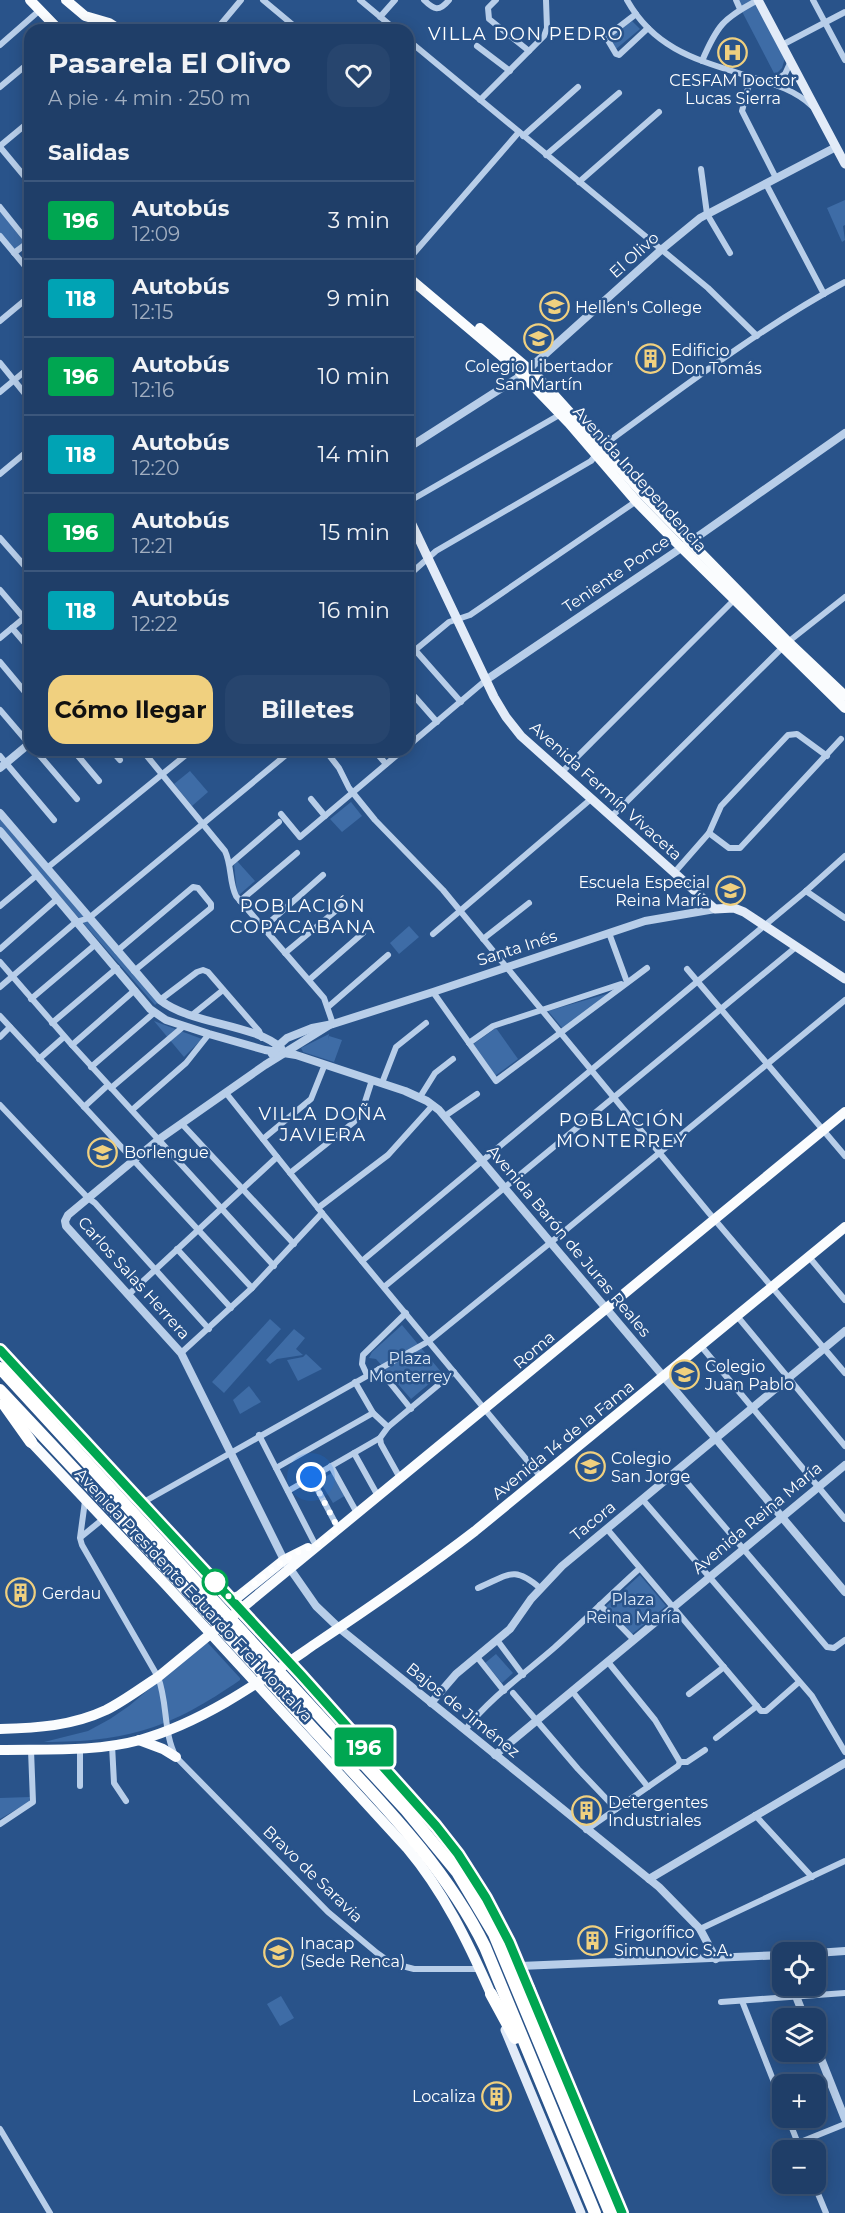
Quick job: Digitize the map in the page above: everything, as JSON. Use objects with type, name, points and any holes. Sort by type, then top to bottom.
[{"type":"highway","points":[[0,1366],[63,1418]]},
{"type":"highway","points":[[0,1366],[179,1572],[339,1748],[434,1842],[473,1896],[502,1950],[610,2213]]},
{"type":"highway","points":[[0,1390],[179,1572]]},
{"type":"highway","points":[[0,1398],[31,1442]]},
{"type":"highway","points":[[339,1748],[434,1863],[457,1896],[484,1947],[595,2213]]},
{"type":"highway","points":[[529,1988],[560,2091]]},
{"type":"highway","points":[[491,1994],[541,2082]]},
{"type":"main road","points":[[30,0],[53,24]]},
{"type":"main road","points":[[66,0],[85,16],[111,24]]},
{"type":"main road","points":[[758,0],[844,162]]},
{"type":"main road","name":"Avenida Independencia","points":[[414,274],[526,372],[641,499],[845,708]]},
{"type":"main road","name":"Avenida Independencia","points":[[414,282],[526,372],[561,414],[600,452]]},
{"type":"main road","name":"Avenida Fermín Vivaceta","points":[[414,529],[500,708],[516,730],[561,773],[715,909]]},
{"type":"main road","name":"Avenida Independencia","points":[[785,645],[845,696]]},
{"type":"main road","points":[[715,909],[739,910],[845,979]]},
{"type":"main road","name":"Roma","points":[[0,1729],[47,1726],[87,1718],[114,1706],[158,1677],[240,1608],[286,1564],[316,1546],[485,1410],[845,1113]]},
{"type":"main road","name":"Avenida 14 de la Fama","points":[[0,1750],[80,1748],[139,1740],[206,1713],[256,1683],[432,1564],[844,1229]]},
{"type":"main road","name":"Avenida Presidente Eduardo Frei Montalva","points":[[0,1350],[240,1608],[436,1826],[458,1854],[494,1912],[520,1966],[622,2213]]},
{"type":"main road","name":"Avenida Presidente Eduardo Frei Montalva","points":[[0,1409],[211,1633],[396,1835],[426,1872],[455,1917],[480,1969],[581,2213]]},
{"type":"main road","points":[[231,1599],[286,1564]]},
{"type":"main road","points":[[295,1725],[309,1725],[317,1719],[322,1711],[323,1700]]},
{"type":"main road","points":[[139,1740],[163,1749],[176,1757]]},
{"type":"street","points":[[221,24],[241,0]]},
{"type":"street","points":[[263,0],[291,24]]},
{"type":"street","points":[[360,0],[389,24]]},
{"type":"street","points":[[380,17],[395,0]]},
{"type":"street","points":[[424,0],[432,9],[437,10],[449,0]]},
{"type":"street","points":[[496,0],[488,8],[489,20],[529,51]]},
{"type":"street","points":[[480,100],[544,36],[547,28],[546,0]]},
{"type":"street","points":[[627,0],[648,28],[674,49],[702,61],[771,83],[794,93],[817,111]]},
{"type":"street","points":[[735,0],[740,9]]},
{"type":"street","points":[[702,61],[720,24],[740,9],[758,0]]},
{"type":"street","points":[[813,0],[845,60]]},
{"type":"street","points":[[0,45],[40,10]]},
{"type":"street","points":[[782,45],[845,12]]},
{"type":"street","points":[[636,14],[606,37],[616,54],[619,55],[648,28]]},
{"type":"street","points":[[414,45],[720,298],[757,336]]},
{"type":"street","points":[[477,46],[510,71]]},
{"type":"street","points":[[771,83],[785,74],[791,61]]},
{"type":"street","points":[[0,87],[24,67]]},
{"type":"street","points":[[751,77],[742,105],[743,115],[776,178]]},
{"type":"street","points":[[414,253],[521,134],[578,87]]},
{"type":"street","points":[[546,155],[619,93]]},
{"type":"street","points":[[579,183],[660,112]]},
{"type":"street","points":[[24,126],[0,146],[24,173]]},
{"type":"street","name":"El Olivo","points":[[414,444],[526,372],[661,250],[707,214],[836,147]]},
{"type":"street","points":[[700,169],[707,214],[730,253]]},
{"type":"street","points":[[766,184],[824,294]]},
{"type":"street","points":[[0,207],[24,235]]},
{"type":"street","points":[[0,236],[24,265]]},
{"type":"street","points":[[14,253],[24,245]]},
{"type":"street","points":[[414,571],[436,551],[561,479],[600,452],[605,444],[757,336],[845,282]]},
{"type":"street","points":[[0,321],[24,301]]},
{"type":"street","points":[[0,363],[24,392]]},
{"type":"street","points":[[0,392],[24,372]]},
{"type":"street","points":[[414,499],[561,414]]},
{"type":"street","name":"Teniente Ponce","points":[[414,739],[486,680],[686,545],[845,433]]},
{"type":"street","points":[[0,474],[24,454]]},
{"type":"street","points":[[461,702],[415,650],[447,624],[470,615],[641,499]]},
{"type":"street","points":[[0,538],[24,565]]},
{"type":"street","points":[[0,590],[24,613]]},
{"type":"street","points":[[561,773],[737,597]]},
{"type":"street","points":[[611,817],[785,645],[845,597]]},
{"type":"street","points":[[0,637],[24,618]]},
{"type":"street","points":[[12,628],[24,642]]},
{"type":"street","points":[[0,662],[24,691]]},
{"type":"street","points":[[415,697],[437,722]]},
{"type":"street","points":[[0,710],[24,737]]},
{"type":"street","points":[[674,873],[709,833],[721,806],[786,736],[797,734],[827,756]]},
{"type":"street","points":[[709,833],[729,848],[740,848],[841,739]]},
{"type":"street","points":[[24,748],[2,762],[54,820]]},
{"type":"street","points":[[40,756],[76,799]]},
{"type":"street","points":[[78,756],[99,781]]},
{"type":"street","points":[[116,756],[120,760]]},
{"type":"street","points":[[147,756],[225,851],[230,864],[233,891],[324,998],[332,1024]]},
{"type":"street","points":[[47,868],[184,756]]},
{"type":"street","points":[[0,987],[76,922],[89,918],[285,756]]},
{"type":"street","points":[[330,756],[352,792],[389,836],[434,880],[715,1220],[845,1373]]},
{"type":"street","points":[[379,756],[386,764]]},
{"type":"street","points":[[281,814],[300,837],[396,756]]},
{"type":"street","points":[[310,799],[325,816]]},
{"type":"street","points":[[433,934],[591,799]]},
{"type":"street","name":"Avenida Barón de Juras Reales","points":[[0,813],[160,1000],[170,1007],[262,1038],[276,1049]]},
{"type":"street","points":[[230,864],[279,822]]},
{"type":"street","name":"Avenida Barón de Juras Reales","points":[[0,831],[154,1012],[166,1020],[208,1034],[276,1049],[325,1064],[420,1097],[433,1105],[445,1116],[550,1244],[845,1592]]},
{"type":"street","points":[[240,901],[297,853]]},
{"type":"street","points":[[362,1261],[845,856]]},
{"type":"street","points":[[0,906],[37,875]]},
{"type":"street","points":[[263,928],[323,875]]},
{"type":"street","points":[[117,951],[196,886],[211,905],[134,971]]},
{"type":"street","points":[[806,891],[845,918]]},
{"type":"street","points":[[0,949],[57,899]]},
{"type":"street","points":[[483,939],[529,903]]},
{"type":"street","points":[[285,953],[344,904]]},
{"type":"street","name":"Santa Inés","points":[[265,1065],[276,1049],[293,1035],[433,992],[654,919],[715,909]]},
{"type":"street","points":[[309,980],[363,933]]},
{"type":"street","points":[[609,933],[627,982]]},
{"type":"street","points":[[31,999],[96,944]]},
{"type":"street","points":[[384,1287],[796,947]]},
{"type":"street","points":[[328,1007],[388,955]]},
{"type":"street","points":[[0,962],[91,1067],[274,1266]]},
{"type":"street","points":[[52,1023],[117,968]]},
{"type":"street","points":[[433,992],[496,1081],[647,968]]},
{"type":"street","points":[[687,969],[845,1156]]},
{"type":"street","points":[[91,1067],[154,1012],[160,1000],[203,970],[208,972],[259,1031],[262,1038]]},
{"type":"street","points":[[469,1043],[493,1026],[627,982]]},
{"type":"street","points":[[72,1045],[135,990]]},
{"type":"street","points":[[192,1015],[223,990]]},
{"type":"street","points":[[142,1503],[429,1341],[660,1154],[845,1000]]},
{"type":"street","points":[[0,1016],[252,1288]]},
{"type":"street","points":[[382,1083],[396,1047],[426,1023]]},
{"type":"street","name":"Santa Inés","points":[[65,1221],[68,1215],[158,1140],[265,1065],[332,1024]]},
{"type":"street","points":[[84,1107],[184,1026]]},
{"type":"street","points":[[0,1037],[10,1027]]},
{"type":"street","points":[[132,1110],[186,1063],[208,1034]]},
{"type":"street","points":[[39,1059],[64,1037]]},
{"type":"street","points":[[420,1097],[435,1073],[453,1059]]},
{"type":"street","points":[[263,1139],[311,1099],[325,1064]]},
{"type":"street","points":[[290,1173],[354,1122],[363,1108],[372,1080]]},
{"type":"street","points":[[226,1093],[320,1211],[541,1477]]},
{"type":"street","points":[[445,1116],[477,1094]]},
{"type":"street","name":"Carlos Salas Herrera","points":[[0,1105],[95,1203],[209,1329]]},
{"type":"street","points":[[182,1353],[274,1266],[320,1211],[396,1148],[433,1105]]},
{"type":"street","points":[[182,1124],[294,1244]]},
{"type":"street","points":[[128,1295],[277,1157]]},
{"type":"street","name":"Carlos Salas Herrera","points":[[65,1221],[67,1228],[182,1353],[230,1452]]},
{"type":"street","points":[[177,1250],[231,1308]]},
{"type":"street","points":[[809,1257],[845,1300]]},
{"type":"street","points":[[367,1375],[362,1364],[363,1355],[406,1314]]},
{"type":"street","points":[[736,1316],[845,1446]]},
{"type":"street","name":"Tacora","points":[[431,1703],[448,1683],[514,1624],[526,1605],[561,1566],[845,1331]]},
{"type":"street","points":[[701,1346],[845,1519]]},
{"type":"street","points":[[379,1369],[411,1409]]},
{"type":"street","points":[[288,1491],[380,1438],[388,1427],[454,1372]]},
{"type":"street","points":[[355,1382],[374,1413],[388,1427]]},
{"type":"street","points":[[276,1468],[374,1413]]},
{"type":"street","points":[[260,1435],[316,1546]]},
{"type":"street","points":[[380,1438],[400,1478]]},
{"type":"street","name":"Bajos de Jiménez","points":[[230,1452],[286,1564],[316,1606],[339,1628],[649,1880],[700,1929],[716,1959]]},
{"type":"street","points":[[354,1453],[378,1496]]},
{"type":"street","name":"Avenida Reina María","points":[[495,1755],[845,1465]]},
{"type":"street","points":[[330,1466],[357,1513]]},
{"type":"street","points":[[677,1471],[827,1647],[834,1648],[845,1640]]},
{"type":"street","points":[[311,1477],[338,1528]]},
{"type":"street","points":[[80,1538],[85,1500]]},
{"type":"street","points":[[643,1500],[816,1702],[845,1752]]},
{"type":"street","points":[[80,1538],[103,1519]]},
{"type":"street","points":[[607,1529],[762,1712],[799,1682]]},
{"type":"street","name":"Bravo de Saravia","points":[[80,1538],[158,1677],[164,1696],[171,1745],[176,1757],[328,1912],[376,1953],[391,1963],[414,1969],[480,1969]]},
{"type":"street","points":[[465,1730],[485,1707],[639,1569]]},
{"type":"street","points":[[478,1588],[518,1574],[525,1576],[540,1588]]},
{"type":"street","points":[[600,1605],[634,1640]]},
{"type":"street","points":[[497,1640],[523,1675]]},
{"type":"street","points":[[477,1657],[504,1691]]},
{"type":"street","points":[[608,1662],[655,1720],[680,1762]]},
{"type":"street","points":[[689,1694],[723,1667]]},
{"type":"street","points":[[572,1691],[648,1787]]},
{"type":"street","points":[[513,1693],[616,1809]]},
{"type":"street","points":[[716,1738],[757,1706]]},
{"type":"street","points":[[112,1745],[114,1783],[126,1801]]},
{"type":"street","points":[[80,1748],[80,1786]]},
{"type":"street","points":[[0,1824],[33,1802],[32,1750]]},
{"type":"street","points":[[680,1762],[687,1762],[705,1750]]},
{"type":"street","points":[[586,1830],[678,1766],[680,1762]]},
{"type":"street","points":[[649,1880],[845,1763]]},
{"type":"street","points":[[755,1815],[812,1877]]},
{"type":"street","points":[[700,1929],[845,1861]]},
{"type":"street","points":[[826,1953],[845,1952]]},
{"type":"street","points":[[520,1966],[772,1958]]},
{"type":"street","points":[[721,2002],[845,1993]]},
{"type":"street","points":[[796,1997],[800,2008]]},
{"type":"street","points":[[742,2001],[772,2077]]},
{"type":"street","points":[[822,2062],[845,2119]]},
{"type":"street","points":[[805,2140],[845,2124]]},
{"type":"street","points":[[0,2129],[50,2213]]},
{"type":"street","points":[[818,2194],[826,2213]]},
{"type":"green space","points":[[736,0],[754,0],[785,58],[782,68],[775,75]]},
{"type":"green space","points":[[632,21],[640,29],[616,49],[607,38]]},
{"type":"green space","points":[[845,200],[845,225],[843,226],[845,240],[842,242],[827,208]]},
{"type":"green space","points":[[0,211],[24,242],[14,250],[0,233]]},
{"type":"green space","points":[[190,771],[208,792],[192,806],[174,784]]},
{"type":"green space","points":[[351,802],[362,816],[342,832],[330,819]]},
{"type":"green space","points":[[0,819],[158,1002],[155,1005],[0,828]]},
{"type":"green space","points":[[237,861],[255,881],[239,895],[234,865]]},
{"type":"green space","points":[[409,926],[419,937],[399,954],[390,943]]},
{"type":"green space","points":[[610,993],[564,1030],[548,1011]]},
{"type":"green space","points":[[154,1021],[202,1039],[184,1057]]},
{"type":"green space","points":[[496,1028],[518,1059],[495,1076],[472,1045]]},
{"type":"green space","points":[[329,1034],[328,1040],[329,1036],[342,1040],[334,1062],[303,1052],[301,1048]]},
{"type":"green space","points":[[270,1319],[281,1329],[224,1393],[212,1382]]},
{"type":"green space","name":"Plaza Monterrey","points":[[402,1325],[442,1373],[411,1399],[376,1359],[369,1358],[372,1352]]},
{"type":"green space","points":[[294,1329],[305,1338],[296,1349],[303,1355],[277,1359],[270,1364],[266,1360]]},
{"type":"green space","points":[[306,1354],[322,1369],[298,1381],[287,1360],[303,1357]]},
{"type":"green space","points":[[249,1386],[261,1402],[240,1414],[233,1400]]},
{"type":"green space","points":[[332,1473],[346,1495],[333,1503],[319,1480]]},
{"type":"green space","name":"Plaza Reina María","points":[[640,1575],[666,1606],[631,1635],[605,1607]]},
{"type":"green space","points":[[206,1641],[240,1680],[192,1710],[147,1729],[100,1739],[44,1742],[88,1731],[110,1719],[129,1706]]},
{"type":"green space","points":[[496,1654],[513,1673],[502,1683],[485,1663]]},
{"type":"green space","points":[[30,1797],[29,1802],[0,1819],[0,1798]]},
{"type":"green space","points":[[281,1996],[294,2018],[280,2026],[267,2004]]},
{"type":"bus line","name":"196","points":[[0,1350],[301,1675],[436,1826],[458,1854],[486,1898],[509,1942],[541,2014],[622,2213]]},
{"type":"place","name":"CESFAM Doctor Lucas Sierra","points":[[733,52]]},
{"type":"place","name":"Hellen's College","points":[[554,307]]},
{"type":"place","name":"Colegio Libertador San Martín","points":[[539,338]]},
{"type":"place","name":"Edificio Don Tomás","points":[[650,359]]},
{"type":"place","name":"Escuela Especial Reina María","points":[[731,891]]},
{"type":"place","name":"Borlengue","points":[[103,1152]]},
{"type":"place","name":"Colegio Juan Pablo","points":[[684,1375]]},
{"type":"place","name":"Colegio San Jorge","points":[[590,1467]]},
{"type":"place","name":"Gerdau","points":[[21,1593]]},
{"type":"place","name":"Detergentes Industriales","points":[[587,1811]]},
{"type":"place","name":"Frigorífico Simunovic S.A.","points":[[593,1941]]},
{"type":"place","name":"Inacap (Sede Renca)","points":[[279,1952]]},
{"type":"place","name":"Localiza","points":[[497,2096]]},
{"type":"district","name":"VILLA DON PEDRO","points":[[526,34]]},
{"type":"district","name":"POBLACIÓN COPACABANA","points":[[303,916]]},
{"type":"district","name":"VILLA DOÑA JAVIERA","points":[[323,1124]]},
{"type":"district","name":"POBLACIÓN MONTERREY","points":[[622,1130]]},
{"type":"route","points":[[215,1582],[211,1577],[231,1599],[236,1598],[284,1560],[302,1550],[316,1546],[338,1528],[311,1477]]}]
